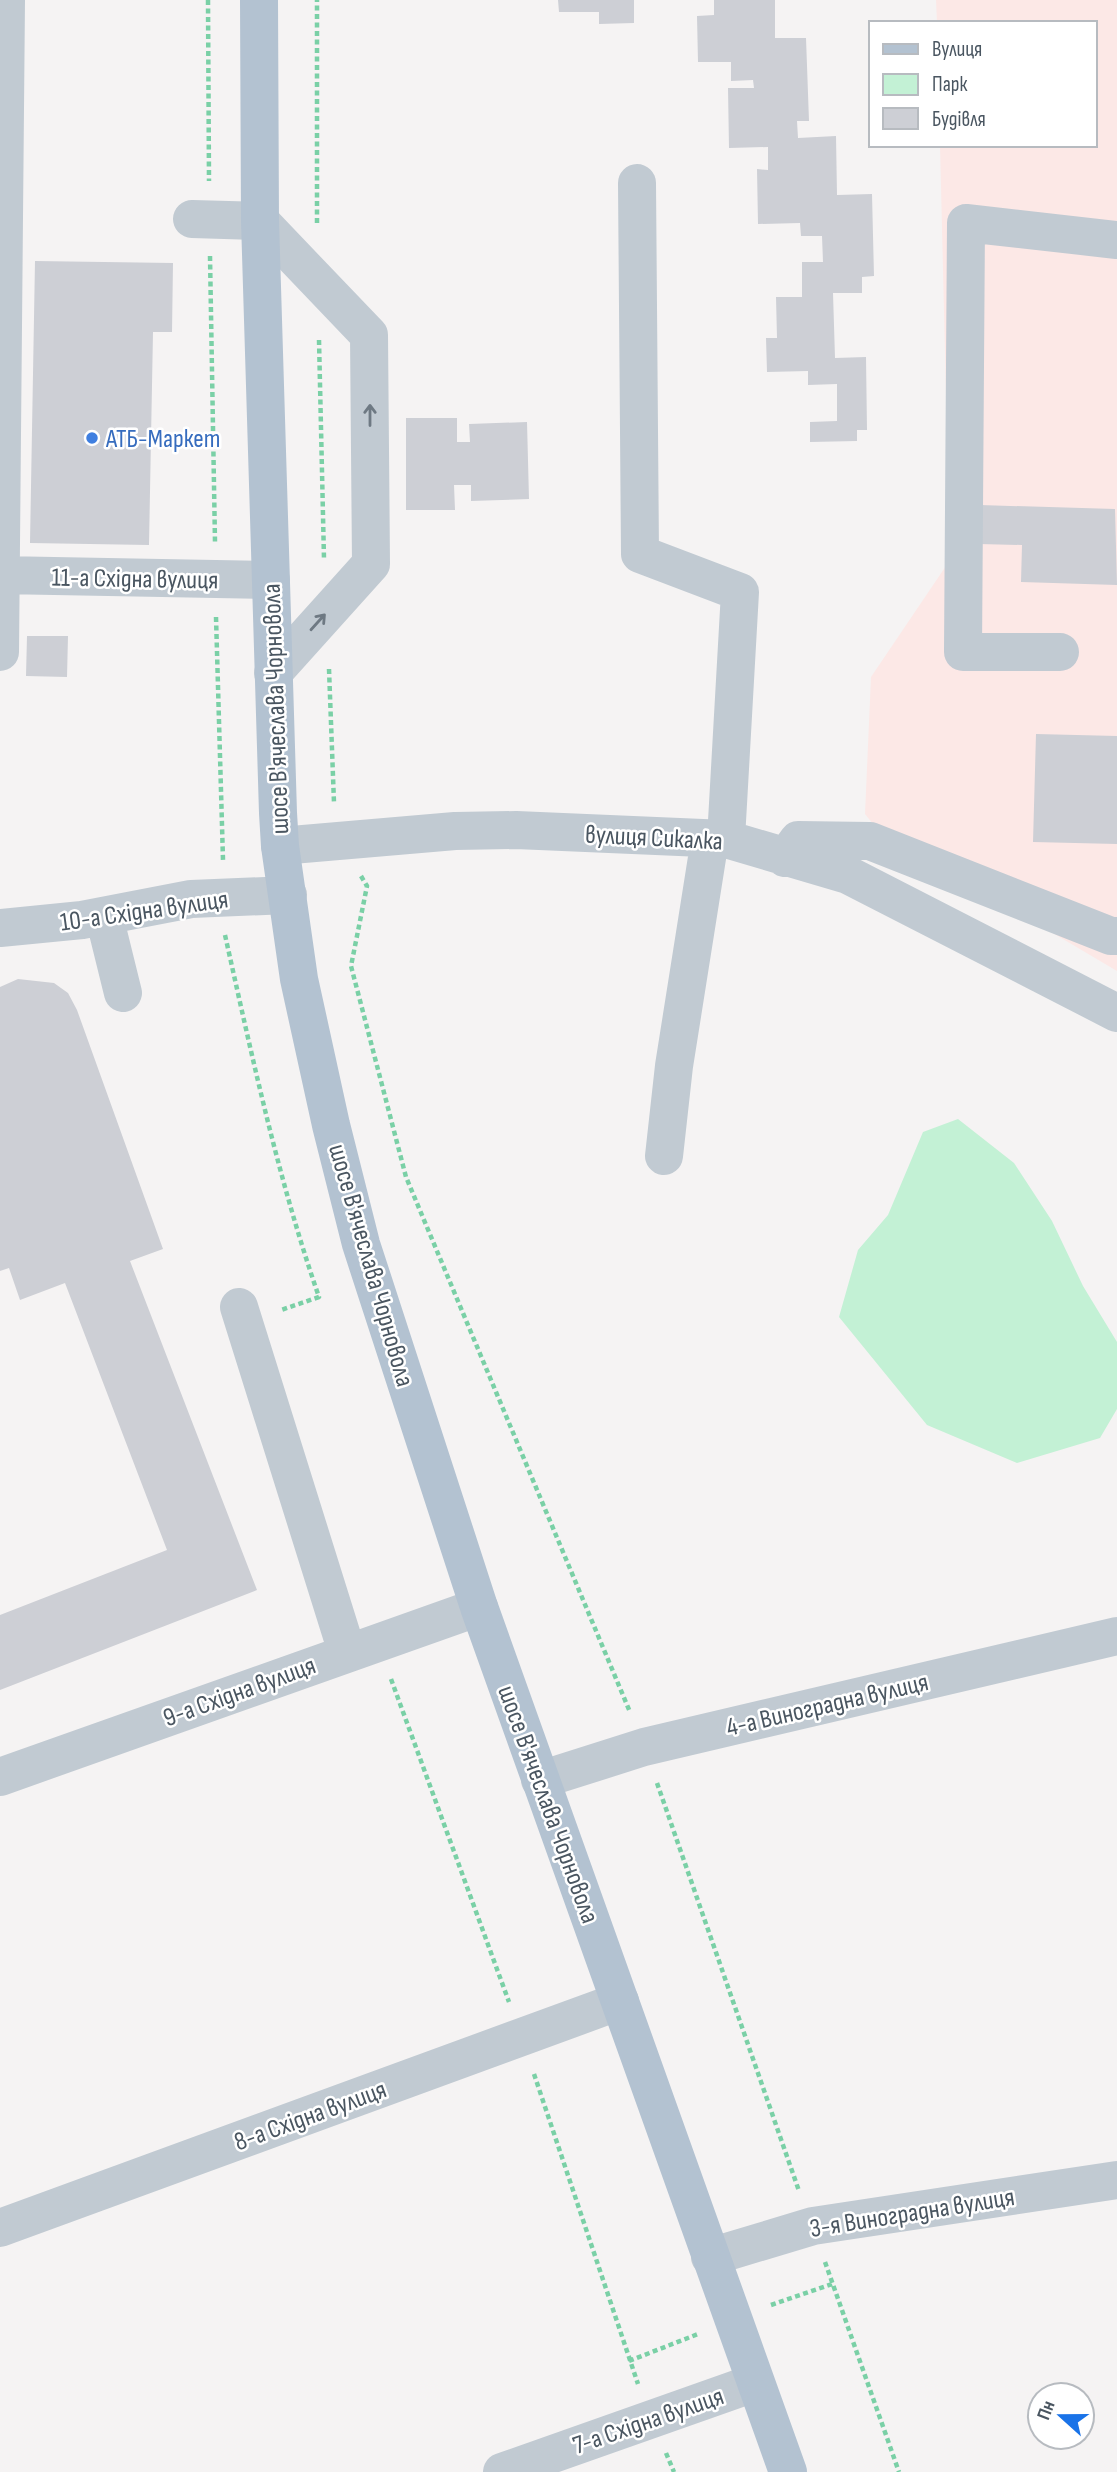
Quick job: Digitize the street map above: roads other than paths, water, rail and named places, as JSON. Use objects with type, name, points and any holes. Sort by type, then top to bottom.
[{"type":"main road","name":"шосе В'ячеслава Чорновола","points":[[259,0],[260,221],[272,673],[280,846],[302,992],[331,1125],[362,1244],[479,1607],[788,2472]]},
{"type":"street","points":[[0,652],[6,0]]},
{"type":"street","points":[[637,183],[640,554],[740,592],[718,839],[674,1066],[664,1156]]},
{"type":"street","points":[[200,219],[260,221],[369,335],[371,564],[272,673]]},
{"type":"street","points":[[1060,652],[963,652],[966,223],[1117,240]]},
{"type":"street","name":"11-а Східна вулиця","points":[[1,575],[271,580]]},
{"type":"street","name":"вулиця Сикалка","points":[[280,846],[455,831],[516,830],[718,839],[848,875],[1117,1013]]},
{"type":"street","points":[[785,858],[798,840],[870,841],[1111,936],[1117,936]]},
{"type":"street","name":"10-а Східна вулиця","points":[[0,928],[104,916],[191,899],[288,895]]},
{"type":"street","points":[[104,916],[123,993]]},
{"type":"street","points":[[239,1307],[362,1647]]},
{"type":"street","name":"9-а Східна вулиця","points":[[0,1777],[479,1607]]},
{"type":"street","name":"4-а Виноградна вулиця","points":[[540,1780],[644,1746],[1117,1636]]},
{"type":"street","name":"8-а Східна вулиця","points":[[0,2228],[620,2001]]},
{"type":"street","name":"3-я Виноградна вулиця","points":[[710,2257],[813,2226],[1117,2180]]},
{"type":"street","name":"7-а Східна вулиця","points":[[502,2472],[754,2383]]},
{"type":"place","name":"АТБ-Маркет","points":[[92,438]]}]
